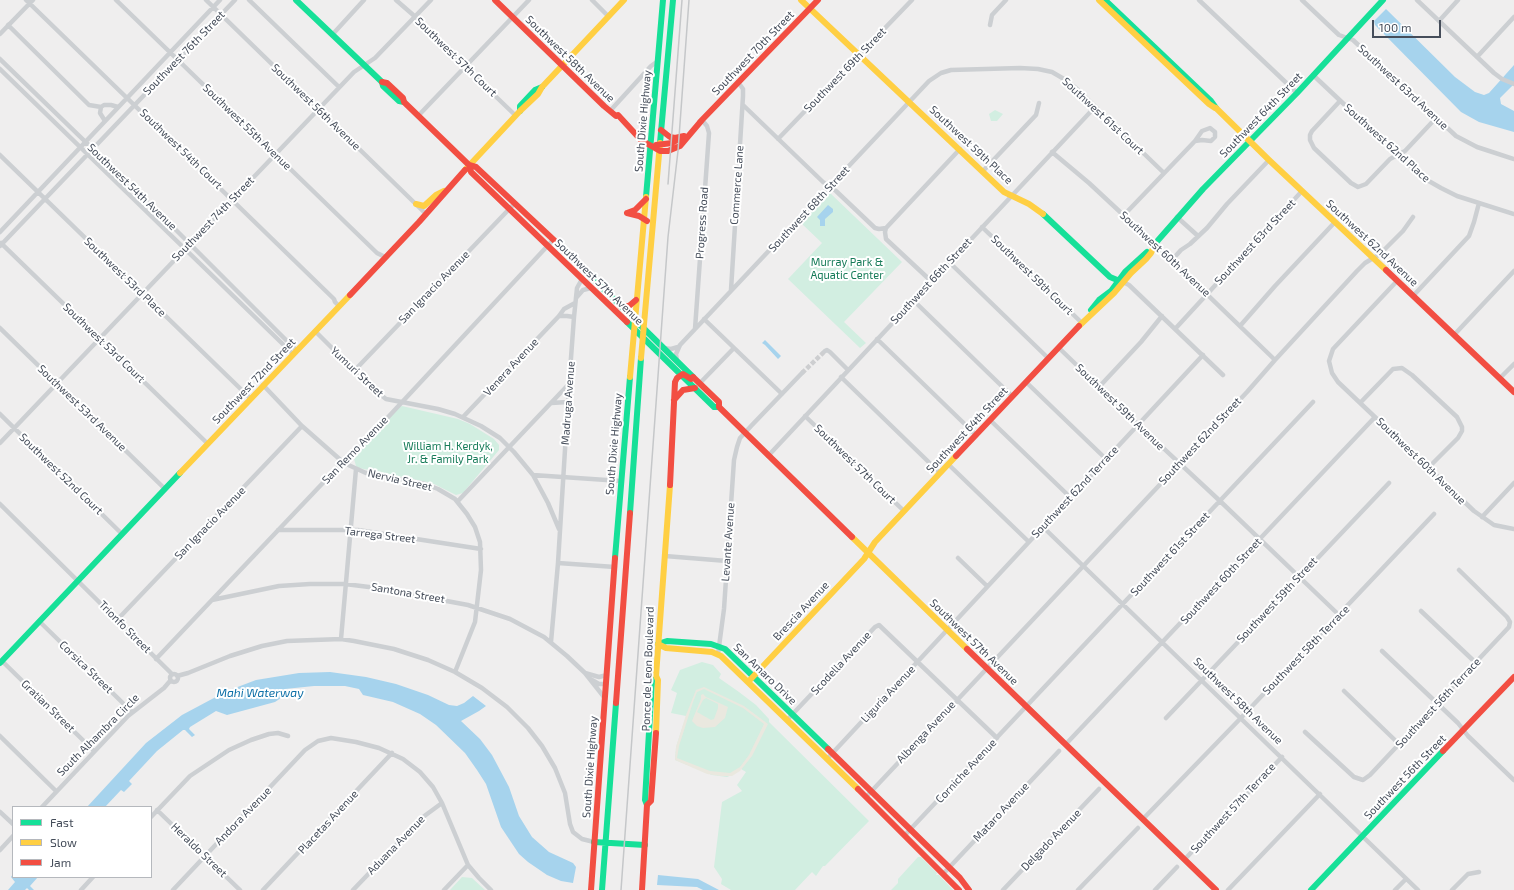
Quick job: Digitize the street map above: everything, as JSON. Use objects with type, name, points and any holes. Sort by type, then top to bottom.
[{"type":"main road","name":"Southwest 57th Avenue","points":[[296,0],[382,82],[387,83],[404,102],[469,165],[471,172],[553,240],[581,267],[677,361],[714,407],[719,407],[1216,890]]},
{"type":"main road","name":"Southwest 58th Avenue","points":[[495,0],[616,116],[615,118],[625,128],[628,128],[650,146]]},
{"type":"main road","name":"Southwest 72nd Street","points":[[1,662],[426,214],[517,113],[536,96],[562,65],[624,0]]},
{"type":"main road","name":"South Dixie Highway","points":[[591,890],[614,567],[663,0]]},
{"type":"main road","name":"South Dixie Highway","points":[[602,890],[632,464],[673,0]]},
{"type":"main road","name":"Southwest 59th Place","points":[[801,0],[1004,192],[1029,204],[1044,214],[1110,277],[1121,282]]},
{"type":"main road","name":"Southwest 70th Street","points":[[660,148],[684,136],[702,120],[818,0]]},
{"type":"main road","name":"Southwest 62nd Avenue","points":[[1099,0],[1209,104],[1217,109]]},
{"type":"main road","name":"Southwest 62nd Avenue","points":[[1105,0],[1211,101],[1217,109],[1269,160],[1514,392]]},
{"type":"main road","name":"Southwest 64th Street","points":[[868,553],[875,542],[1082,323],[1085,316],[1096,303],[1148,256],[1155,244],[1178,217],[1383,0]]},
{"type":"main road","name":"Southwest 70th Street","points":[[660,148],[668,150],[680,146],[702,120]]},
{"type":"main road","points":[[661,130],[670,137],[675,138],[684,136]]},
{"type":"main road","points":[[650,146],[660,148]]},
{"type":"main road","points":[[416,204],[424,206],[436,195],[446,191]]},
{"type":"main road","points":[[627,213],[635,210],[646,199]]},
{"type":"main road","name":"Southwest 57th Avenue","points":[[512,206],[548,246],[634,330],[681,375],[697,386],[706,390],[719,402],[719,407]]},
{"type":"main road","points":[[627,213],[644,218],[648,222],[648,231],[651,237]]},
{"type":"main road","points":[[627,213],[638,223],[643,231]]},
{"type":"main road","points":[[581,267],[582,279],[586,279],[599,285]]},
{"type":"main road","points":[[620,306],[629,306],[636,300]]},
{"type":"main road","points":[[681,375],[686,375],[700,389],[706,390]]},
{"type":"main road","name":"Ponce de Leon Boulevard","points":[[645,845],[647,805],[645,800],[652,680],[656,676],[672,461],[675,382],[681,375]]},
{"type":"main road","points":[[674,400],[683,390],[697,386]]},
{"type":"main road","points":[[630,498],[621,481],[626,476],[632,464]]},
{"type":"main road","points":[[624,584],[614,567],[619,563],[626,551]]},
{"type":"main road","name":"Brescia Avenue","points":[[748,682],[864,560],[868,553]]},
{"type":"main road","name":"San Amaro Drive","points":[[658,644],[666,641],[720,646],[911,829],[969,890]]},
{"type":"main road","name":"San Amaro Drive","points":[[658,644],[666,648],[712,652],[718,654],[960,890]]},
{"type":"main road","points":[[615,698],[610,686],[606,684],[618,666]]},
{"type":"main road","name":"Southwest 56th Street","points":[[1311,890],[1514,677]]},
{"type":"main road","points":[[594,842],[645,845],[642,890]]},
{"type":"street","name":"Southwest 55th Avenue","points":[[116,0],[377,253],[378,258],[383,259]]},
{"type":"street","name":"Southwest 56th Avenue","points":[[206,0],[426,214]]},
{"type":"street","name":"Southwest 76th Street","points":[[0,232],[220,0]]},
{"type":"street","name":"Southwest 76th Street","points":[[1,244],[235,0]]},
{"type":"street","points":[[249,0],[339,87]]},
{"type":"street","points":[[332,35],[364,0]]},
{"type":"street","name":"Southwest 57th Court","points":[[396,0],[465,67],[517,113]]},
{"type":"street","name":"Southwest 74th Street","points":[[0,443],[275,154],[315,114],[318,108],[354,72],[375,58],[431,0]]},
{"type":"street","points":[[418,116],[529,0]]},
{"type":"street","points":[[592,0],[608,16]]},
{"type":"street","name":"Southwest 69th Street","points":[[778,139],[912,0]]},
{"type":"street","points":[[990,26],[992,15],[1006,0]]},
{"type":"street","points":[[1199,0],[1297,92]]},
{"type":"street","name":"Southwest 63rd Avenue","points":[[1302,0],[1339,35],[1353,40],[1456,136],[1468,143],[1490,152],[1514,159]]},
{"type":"street","points":[[1417,0],[1502,79],[1514,84]]},
{"type":"street","points":[[1439,21],[1458,0]]},
{"type":"street","points":[[0,34],[30,1]]},
{"type":"street","name":"Southwest 54th Court","points":[[30,1],[127,98],[334,299],[335,302],[340,304]]},
{"type":"street","points":[[1477,57],[1514,17]]},
{"type":"street","points":[[8,25],[89,105],[101,107],[111,105],[118,107]]},
{"type":"street","name":"Southwest 54th Avenue","points":[[0,59],[190,244],[295,352]]},
{"type":"street","points":[[610,111],[654,63],[658,61]]},
{"type":"street","name":"Southwest 61st Court","points":[[941,73],[951,70],[1020,68],[1042,69],[1052,72],[1064,79],[1164,173]]},
{"type":"street","name":"Southwest 54th Avenue","points":[[0,69],[295,352]]},
{"type":"street","name":"Southwest 68th Street","points":[[678,347],[932,79],[941,73]]},
{"type":"street","points":[[643,76],[651,75],[656,77]]},
{"type":"street","name":"Southwest 62nd Place","points":[[1313,75],[1422,176],[1461,198],[1514,214]]},
{"type":"street","name":"Commerce Lane","points":[[732,290],[743,105],[743,89],[738,82]]},
{"type":"street","points":[[1340,101],[1314,128],[1310,138],[1312,145],[1319,153],[1352,184],[1360,187],[1370,180],[1390,159],[1405,151],[1436,118]]},
{"type":"street","points":[[983,171],[1036,115],[1039,103]]},
{"type":"street","points":[[743,105],[876,229],[886,228]]},
{"type":"street","points":[[101,107],[100,113],[105,120]]},
{"type":"street","name":"Southwest 66th Street","points":[[768,456],[1095,107]]},
{"type":"street","name":"Progress Road","points":[[695,329],[709,133],[707,126],[702,120]]},
{"type":"street","points":[[1124,215],[1195,141]]},
{"type":"street","points":[[931,281],[886,238],[884,234],[886,228],[960,149]]},
{"type":"street","name":"Southwest 60th Avenue","points":[[1052,152],[1124,215],[1275,360]]},
{"type":"street","name":"Southwest 53rd Place","points":[[0,155],[251,399]]},
{"type":"street","points":[[1172,260],[1207,228],[1227,204],[1269,160]]},
{"type":"street","name":"Southwest 63rd Street","points":[[1175,329],[1302,191]]},
{"type":"street","points":[[1413,296],[1469,236],[1479,203]]},
{"type":"street","name":"San Ignacio Avenue","points":[[354,371],[512,206]]},
{"type":"street","points":[[1178,217],[1198,236]]},
{"type":"street","name":"Southwest 62nd Street","points":[[987,668],[1247,392],[1365,263],[1380,254],[1399,235],[1413,217]]},
{"type":"street","points":[[1240,326],[1335,222]]},
{"type":"street","name":"Southwest 59th Court","points":[[982,227],[1082,323]]},
{"type":"street","name":"San Remo Avenue","points":[[156,658],[401,403],[553,240]]},
{"type":"street","name":"Southwest 53rd Court","points":[[1,244],[208,444]]},
{"type":"street","points":[[949,262],[1048,358]]},
{"type":"street","points":[[1454,334],[1514,271]]},
{"type":"street","name":"Madruga Avenue","points":[[551,642],[558,563],[568,385],[578,284],[582,279]]},
{"type":"street","name":"Southwest 60th Avenue","points":[[1397,281],[1332,351],[1330,367],[1333,376],[1375,418],[1482,517],[1494,525],[1514,529]]},
{"type":"street","name":"Southwest 59th Place","points":[[1121,282],[1129,285],[1223,375]]},
{"type":"street","name":"Venera Avenue","points":[[463,417],[559,316],[565,307],[576,300],[583,290],[591,288]]},
{"type":"street","points":[[913,300],[1012,396]]},
{"type":"street","points":[[559,316],[574,317]]},
{"type":"street","points":[[1099,387],[1162,316]]},
{"type":"street","points":[[704,319],[782,394]]},
{"type":"street","name":"Southwest 53rd Avenue","points":[[0,328],[165,489]]},
{"type":"street","name":"Yumuri Street","points":[[315,331],[354,371],[384,398],[401,403],[444,411],[463,417],[484,427],[510,447],[533,475]]},
{"type":"street","points":[[877,339],[976,435]]},
{"type":"street","points":[[663,348],[671,349],[678,347]]},
{"type":"street","points":[[677,361],[676,354],[678,347]]},
{"type":"street","points":[[697,386],[734,348]]},
{"type":"street","name":"Southwest 59th Avenue","points":[[1059,348],[1138,425],[1339,615]]},
{"type":"street","points":[[825,351],[828,350],[848,370]]},
{"type":"street","name":"Southwest 62nd Terrace","points":[[948,630],[987,586],[1203,355]]},
{"type":"street","points":[[1500,378],[1514,364]]},
{"type":"street","points":[[1360,403],[1392,370],[1401,367],[1412,374],[1457,417],[1461,422],[1463,429],[1458,438],[1428,468]]},
{"type":"street","name":"Levante Avenue","points":[[718,654],[720,646],[734,460],[739,441],[802,373]]},
{"type":"street","points":[[841,377],[940,473]]},
{"type":"street","points":[[1026,382],[1106,460]]},
{"type":"street","name":"Nervia Street","points":[[263,385],[302,426],[344,463],[356,469],[373,474],[431,486],[448,494],[458,501],[475,527],[481,549],[481,570],[474,627],[455,672]]},
{"type":"street","points":[[458,501],[568,385]]},
{"type":"street","points":[[410,392],[410,399],[413,405]]},
{"type":"street","points":[[551,403],[568,402]]},
{"type":"street","name":"Southwest 61st Street","points":[[1026,706],[1313,402]]},
{"type":"street","name":"Southwest 52nd Court","points":[[0,414],[122,534]]},
{"type":"street","name":"Southwest 57th Court","points":[[805,416],[904,512]]},
{"type":"street","name":"Southwest 60th Street","points":[[1066,744],[1375,418]]},
{"type":"street","points":[[990,420],[1070,497]]},
{"type":"street","name":"San Ignacio Avenue","points":[[117,620],[302,426]]},
{"type":"street","points":[[948,464],[1029,542]]},
{"type":"street","points":[[341,639],[356,469]]},
{"type":"street","points":[[533,475],[621,481]]},
{"type":"street","name":"Madruga Avenue","points":[[533,475],[548,503],[559,529]]},
{"type":"street","points":[[1482,517],[1514,483]]},
{"type":"street","name":"Southwest 59th Street","points":[[1166,718],[1389,484]]},
{"type":"street","name":"Trionfo Street","points":[[0,504],[172,674]]},
{"type":"street","name":"Southwest 58th Terrace","points":[[1143,819],[1434,514]]},
{"type":"street","name":"Southwest 58th Avenue","points":[[1043,527],[1418,890]]},
{"type":"street","name":"Tarrega Street","points":[[278,530],[350,530],[481,549]]},
{"type":"street","points":[[664,556],[727,561]]},
{"type":"street","points":[[958,558],[987,586]]},
{"type":"street","points":[[558,563],[614,567]]},
{"type":"street","name":"Southwest 56th Terrace","points":[[1304,732],[1352,776],[1361,780],[1370,774],[1399,744],[1506,631],[1510,622],[1506,615],[1459,570]]},
{"type":"street","name":"Santona Street","points":[[212,600],[279,586],[345,584],[411,594],[477,607],[510,619],[536,632],[551,642],[585,672],[605,698]]},
{"type":"street","points":[[1421,611],[1476,663]]},
{"type":"street","name":"Corsica Street","points":[[40,621],[132,712]]},
{"type":"street","name":"Scodella Avenue","points":[[787,720],[876,627],[880,625],[918,662]]},
{"type":"street","name":"Liguria Avenue","points":[[827,759],[948,630]]},
{"type":"street","points":[[177,676],[176,681],[173,682],[170,680],[172,674],[177,676],[188,673],[230,656],[274,643],[315,640],[341,639],[368,643],[402,651],[428,660],[455,672],[499,701],[516,715],[534,735],[549,756],[565,793],[572,830],[579,838],[594,842]]},
{"type":"street","points":[[1382,651],[1437,703],[1514,780]]},
{"type":"street","name":"Gratian Street","points":[[1,662],[94,751]]},
{"type":"street","points":[[918,662],[996,738]]},
{"type":"street","name":"Albenga Avenue","points":[[866,797],[987,668]]},
{"type":"street","points":[[585,672],[599,677],[607,675]]},
{"type":"street","points":[[589,678],[599,684],[606,684]]},
{"type":"street","name":"South Alhambra Circle","points":[[43,806],[132,712],[164,688],[170,680]]},
{"type":"street","points":[[1344,692],[1399,744]]},
{"type":"street","name":"Corniche Avenue","points":[[905,835],[1026,706]]},
{"type":"street","points":[[152,816],[193,774],[239,745],[270,734],[278,733],[288,736]]},
{"type":"street","points":[[0,736],[56,791]]},
{"type":"street","name":"Andora Avenue","points":[[173,890],[305,750],[314,743],[324,739],[335,738],[368,744],[392,753]]},
{"type":"street","name":"Mataro Avenue","points":[[944,873],[1059,751]]},
{"type":"street","points":[[392,753],[408,762],[424,776],[433,787],[442,803],[468,864],[491,890]]},
{"type":"street","name":"Placetas Avenue","points":[[263,890],[392,753]]},
{"type":"street","name":"Southwest 57th Terrace","points":[[1185,860],[1282,757]]},
{"type":"street","name":"Delgado Avenue","points":[[1003,890],[1099,789]]},
{"type":"street","points":[[1228,890],[1320,794]]},
{"type":"street","name":"Aduana Avenue","points":[[353,890],[423,817],[442,803]]},
{"type":"street","name":"Heraldo Street","points":[[157,810],[240,890]]},
{"type":"street","points":[[0,812],[12,823]]},
{"type":"street","points":[[1078,890],[1138,828]]},
{"type":"street","points":[[0,850],[12,837]]},
{"type":"street","points":[[444,890],[468,864]]},
{"type":"street","points":[[1155,890],[1177,867]]},
{"type":"street","points":[[1452,890],[1468,874],[1480,872]]},
{"type":"street","points":[[81,890],[92,878]]},
{"type":"street","points":[[1395,890],[1406,879]]},
{"type":"green space","points":[[995,110],[1003,114],[997,121],[991,121],[989,114]]},
{"type":"green space","name":"Murray Park & Aquatic Center","points":[[830,193],[902,262],[844,322],[866,343],[860,348],[788,279],[822,243],[801,223]]},
{"type":"green space","name":"William H. Kerdyk, Jr. & Family Park","points":[[402,406],[458,419],[470,424],[494,439],[499,445],[499,450],[463,493],[456,495],[432,483],[359,468],[356,466],[354,459],[356,454],[399,407]]},
{"type":"green space","points":[[702,662],[713,665],[721,674],[719,678],[756,705],[769,719],[769,722],[869,821],[825,866],[823,866],[816,876],[812,872],[795,890],[731,890],[721,884],[722,879],[714,867],[722,802],[742,791],[737,785],[746,772],[741,769],[727,777],[712,775],[675,760],[676,747],[686,716],[671,713],[677,693],[671,690],[680,670]]},
{"type":"green space","points":[[918,857],[921,857],[937,873],[936,875],[939,875],[953,890],[891,890],[898,883],[898,879]]},
{"type":"green space","points":[[462,877],[472,878],[485,890],[450,890]]},
{"type":"sand","points":[[704,687],[744,706],[768,724],[752,756],[740,771],[732,776],[707,774],[675,760],[676,747],[696,690]],"holes":[[[704,689],[743,708],[764,724],[749,755],[740,767],[730,773],[710,771],[677,758],[679,746],[697,692]]]},
{"type":"sand","points":[[703,694],[706,697],[728,707],[725,718],[715,727],[703,728],[697,726],[692,721],[701,699],[701,695]],"holes":[[[706,698],[718,704],[714,719],[711,720],[697,712],[703,700]]]},
{"type":"water","points":[[1386,9],[1455,77],[1475,92],[1484,95],[1489,93],[1514,65],[1514,84],[1500,98],[1501,104],[1514,111],[1514,132],[1479,122],[1461,112],[1375,25],[1374,21]]},
{"type":"water","points":[[828,205],[833,209],[833,212],[825,219],[825,226],[820,226],[820,220],[817,217]]},
{"type":"water","points":[[765,340],[781,356],[778,359],[762,343]]},
{"type":"water","name":"Mahi Waterway","points":[[330,672],[366,677],[396,684],[428,695],[449,705],[457,706],[473,696],[486,706],[461,721],[480,739],[492,755],[509,787],[519,816],[532,837],[549,852],[573,863],[576,867],[573,883],[561,881],[547,875],[519,854],[501,827],[486,784],[477,770],[465,753],[436,725],[420,714],[393,702],[363,695],[359,689],[345,686],[314,686],[285,689],[281,698],[275,702],[227,715],[216,711],[190,727],[189,729],[195,735],[192,737],[185,730],[183,730],[157,751],[129,781],[132,784],[124,792],[121,790],[106,806],[88,806],[146,743],[182,715],[227,691],[256,680],[299,673]]},
{"type":"water","points":[[658,875],[698,879],[719,890],[703,890],[697,887],[657,885]]},
{"type":"water","points":[[12,876],[12,878],[37,878],[30,886],[34,890],[29,890],[27,888],[25,890],[8,890],[15,882],[11,877]]},
{"type":"tunnel","points":[[802,373],[825,351]]},
{"type":"railway","points":[[668,184],[682,0]]},
{"type":"railway","points":[[621,890],[668,237],[678,151],[689,0]]},
{"type":"traffic: fast","points":[[296,0],[382,82],[383,86],[399,101],[404,102]]},
{"type":"traffic: fast","points":[[646,197],[663,0]]},
{"type":"traffic: fast","points":[[660,143],[673,0]]},
{"type":"traffic: fast","points":[[1105,0],[1211,101],[1216,108]]},
{"type":"traffic: fast","points":[[1153,246],[1203,189],[1297,93],[1383,0]]},
{"type":"traffic: fast","points":[[520,111],[520,106],[535,90],[542,87]]},
{"type":"traffic: fast","points":[[1043,214],[1110,277],[1122,282]]},
{"type":"traffic: fast","points":[[557,243],[693,377]]},
{"type":"traffic: fast","points":[[1091,310],[1099,300],[1111,291],[1125,272],[1147,252]]},
{"type":"traffic: fast","points":[[627,322],[714,407],[719,407]]},
{"type":"traffic: fast","points":[[630,513],[641,358]]},
{"type":"traffic: fast","points":[[615,558],[630,377]]},
{"type":"traffic: fast","points":[[0,663],[180,473]]},
{"type":"traffic: fast","points":[[658,644],[667,641],[711,644],[725,649],[828,749]]},
{"type":"traffic: fast","points":[[647,805],[645,800],[652,681],[656,676]]},
{"type":"traffic: fast","points":[[602,890],[616,703]]},
{"type":"traffic: fast","points":[[1311,890],[1443,751]]},
{"type":"traffic: fast","points":[[594,842],[645,845]]},
{"type":"traffic: slow","points":[[465,170],[520,111],[538,94],[542,87],[624,0]]},
{"type":"traffic: slow","points":[[801,0],[1004,192],[1029,204],[1043,214]]},
{"type":"traffic: slow","points":[[1099,0],[1215,108]]},
{"type":"traffic: slow","points":[[1216,108],[1386,270]]},
{"type":"traffic: slow","points":[[641,358],[660,143]]},
{"type":"traffic: slow","points":[[416,204],[424,206],[436,195],[444,191]]},
{"type":"traffic: slow","points":[[630,377],[646,197]]},
{"type":"traffic: slow","points":[[1079,326],[1114,293],[1131,273],[1146,259],[1151,253],[1155,244]]},
{"type":"traffic: slow","points":[[180,473],[350,295]]},
{"type":"traffic: slow","points":[[748,682],[864,559],[875,542],[956,456]]},
{"type":"traffic: slow","points":[[656,733],[658,680],[656,676],[670,485]]},
{"type":"traffic: slow","points":[[852,537],[967,649]]},
{"type":"traffic: slow","points":[[658,644],[666,648],[712,652],[721,656],[858,789]]},
{"type":"traffic: jam","points":[[495,0],[604,106],[616,116],[618,115],[641,140],[660,151],[668,151],[680,146],[702,120]]},
{"type":"traffic: jam","points":[[700,122],[818,0]]},
{"type":"traffic: jam","points":[[382,82],[387,83],[403,98],[404,102],[469,165],[476,167],[557,243]]},
{"type":"traffic: jam","points":[[661,130],[670,137],[675,138],[684,136]]},
{"type":"traffic: jam","points":[[656,145],[672,143],[681,138]]},
{"type":"traffic: jam","points":[[469,165],[471,172],[627,322]]},
{"type":"traffic: jam","points":[[350,295],[419,222],[465,170]]},
{"type":"traffic: jam","points":[[627,213],[635,210],[646,199]]},
{"type":"traffic: jam","points":[[627,213],[639,216],[647,221]]},
{"type":"traffic: jam","points":[[1386,270],[1514,392]]},
{"type":"traffic: jam","points":[[620,306],[629,306],[636,300]]},
{"type":"traffic: jam","points":[[956,456],[1079,326]]},
{"type":"traffic: jam","points":[[670,485],[675,382],[677,378],[683,374],[691,379]]},
{"type":"traffic: jam","points":[[693,377],[719,402],[719,407],[852,537]]},
{"type":"traffic: jam","points":[[674,400],[683,390],[695,388]]},
{"type":"traffic: jam","points":[[616,703],[630,513]]},
{"type":"traffic: jam","points":[[591,890],[615,558]]},
{"type":"traffic: jam","points":[[967,649],[1216,890]]},
{"type":"traffic: jam","points":[[1443,751],[1514,677]]},
{"type":"traffic: jam","points":[[642,890],[647,805],[651,801],[656,733]]},
{"type":"traffic: jam","points":[[828,749],[960,878],[969,890]]},
{"type":"traffic: jam","points":[[858,789],[959,890]]}]
